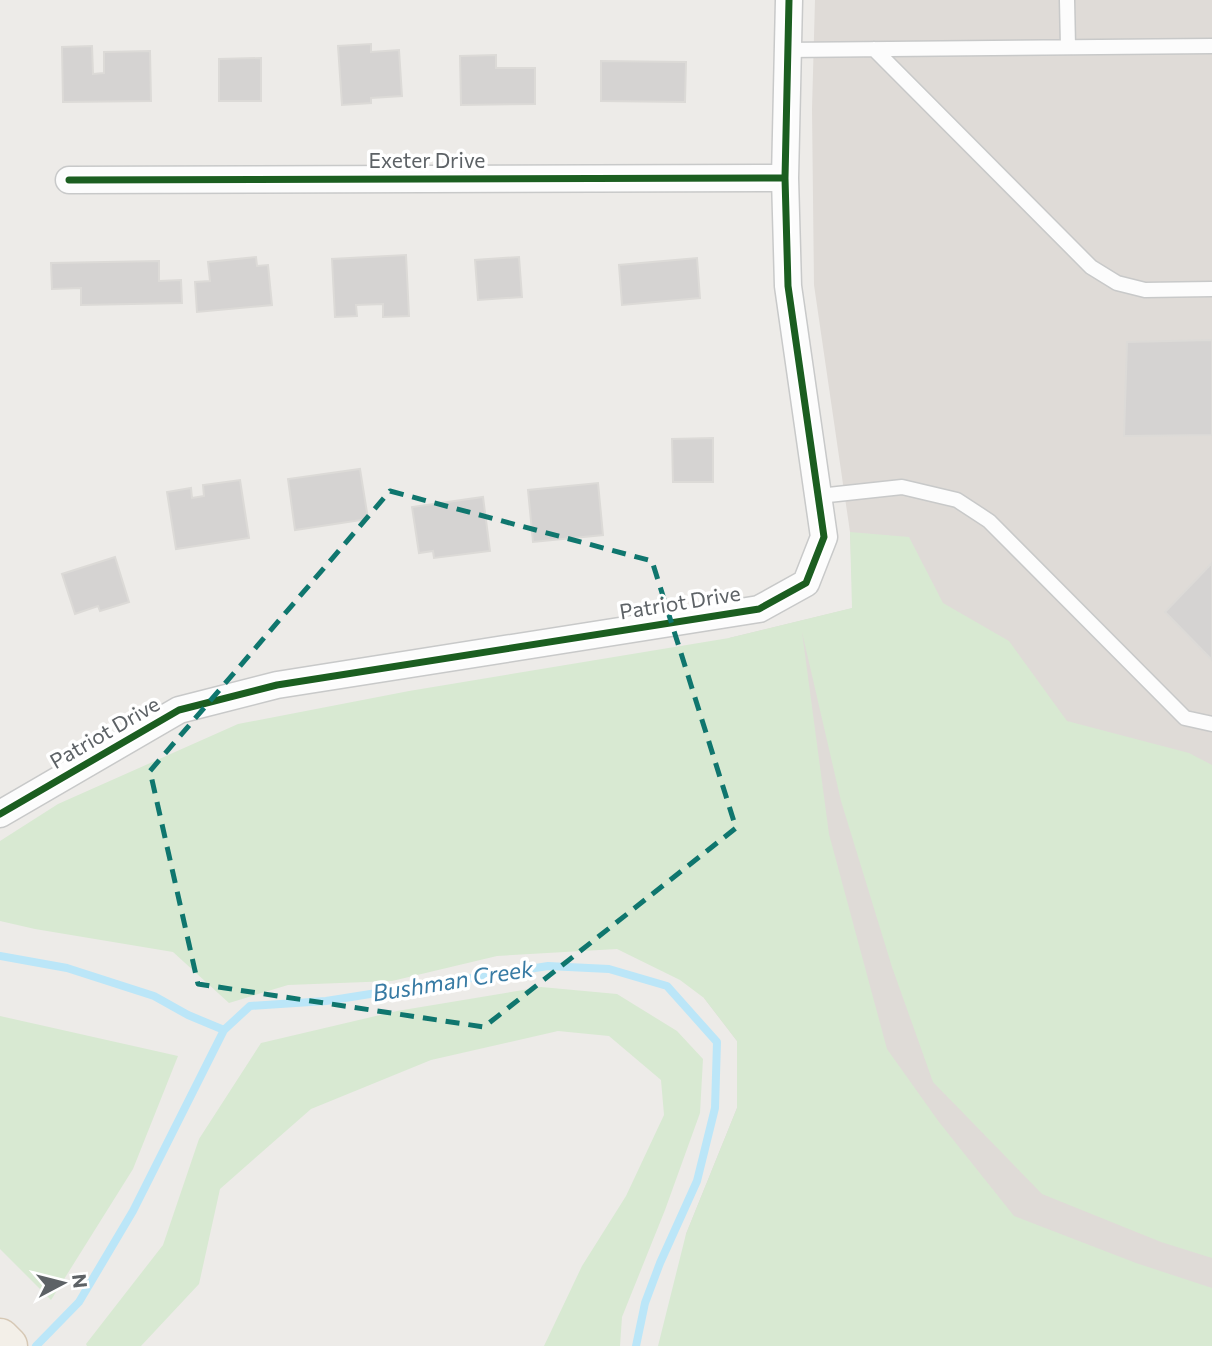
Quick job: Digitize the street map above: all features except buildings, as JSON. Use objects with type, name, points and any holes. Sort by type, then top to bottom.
[{"type":"street","name":"Patriot Drive","points":[[0,814],[179,710],[277,685],[759,608],[806,583],[824,537],[788,286],[785,177],[789,0]]},
{"type":"street","name":"Exeter Drive","points":[[69,180],[785,177]]},
{"type":"lane","points":[[1067,0],[1068,46]]},
{"type":"lane","points":[[788,50],[1212,46]]},
{"type":"lane","points":[[874,50],[1091,267],[1117,283],[1145,290],[1212,289]]},
{"type":"lane","points":[[819,496],[902,487],[957,500],[989,521],[1185,718],[1212,724]]},
{"type":"highlighted area","points":[[390,491],[652,561],[736,828],[484,1027],[198,984],[150,771]]},
{"type":"shaded area","points":[[815,0],[1212,0],[1212,1346],[681,1336],[686,1234],[737,1108],[737,1041],[704,998],[729,638],[853,608],[850,532],[814,285],[812,109]]},
{"type":"green space","points":[[850,532],[909,537],[943,603],[1009,641],[1067,721],[1189,753],[1212,765],[1212,1258],[1161,1242],[1042,1194],[933,1082],[892,967],[841,801],[802,632],[829,834],[887,1049],[939,1122],[1014,1216],[1136,1263],[1212,1288],[1212,1346],[658,1346],[686,1234],[737,1108],[737,1041],[704,998],[680,980],[617,949],[497,956],[392,981],[288,985],[229,1003],[173,952],[0,921],[0,841],[58,804],[238,724],[409,691],[729,638],[852,608]]},
{"type":"green space","points":[[541,987],[617,994],[677,1031],[703,1059],[700,1113],[622,1317],[620,1346],[544,1346],[582,1266],[626,1196],[664,1115],[661,1080],[609,1036],[558,1031],[431,1060],[311,1109],[220,1189],[199,1284],[141,1346],[87,1346],[163,1245],[199,1139],[261,1043],[397,1011]]},
{"type":"green space","points":[[0,1016],[178,1056],[133,1169],[51,1300],[0,1249]]},
{"type":"waterway","points":[[0,956],[67,968],[154,996],[188,1015],[224,1030]]},
{"type":"waterway","name":"Bushman Creek","points":[[36,1346],[79,1302],[133,1211],[224,1030],[250,1006],[326,1001],[548,966],[609,969],[667,986],[717,1042],[715,1108],[697,1181],[645,1303],[636,1346]]},
{"type":"cycle path","points":[[0,814],[179,710],[277,685],[759,609],[806,583],[824,537],[788,286],[785,178],[789,0]]},
{"type":"cycle path","points":[[69,180],[785,178]]}]
